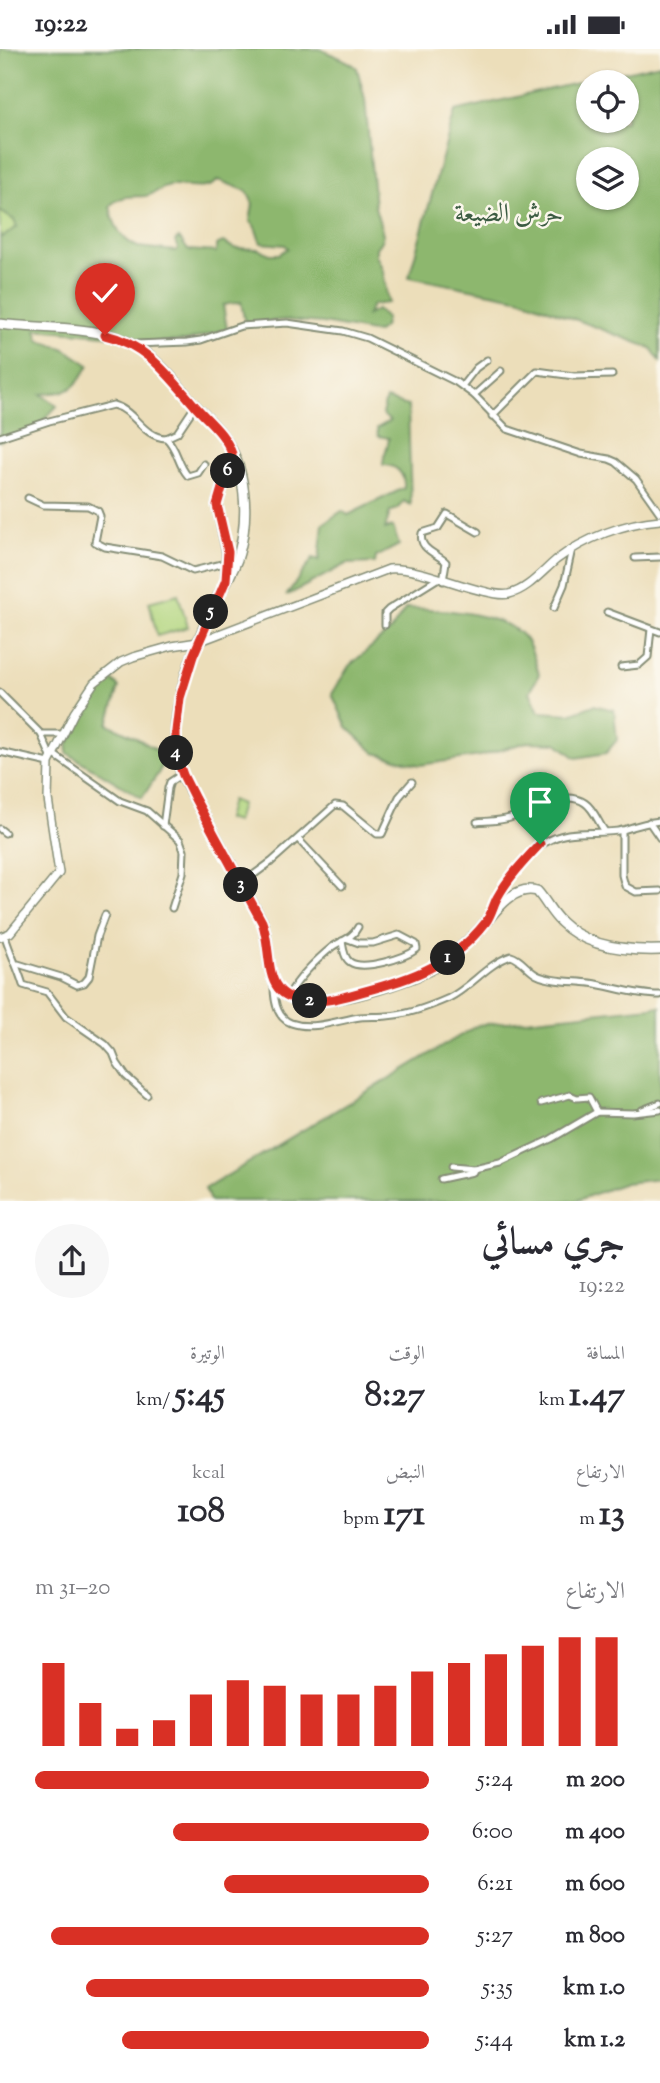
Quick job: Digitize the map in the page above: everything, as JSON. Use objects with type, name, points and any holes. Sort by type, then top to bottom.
[{"type":"main road","points":[[0,324],[116,337],[132,344],[172,378],[223,435],[237,464],[243,489],[244,521],[239,553],[230,559]]},
{"type":"main road","points":[[232,454],[217,505],[230,559],[226,580],[198,642],[180,698],[176,755],[183,775],[265,928],[274,983],[288,996],[316,1002],[334,1000],[398,983],[441,963],[476,933],[513,895],[532,890],[541,896],[561,923],[593,941],[631,950],[660,950]]},
{"type":"street","points":[[132,344],[201,340],[241,326],[298,324],[367,338],[420,362],[462,386],[507,429],[616,463],[636,479],[660,513]]},
{"type":"street","points":[[462,386],[476,368],[487,360]]},
{"type":"street","points":[[474,395],[501,371]]},
{"type":"street","points":[[492,416],[537,371],[574,376],[612,375]]},
{"type":"street","points":[[0,437],[59,418],[113,405],[121,407],[150,434],[166,438],[173,445],[188,476],[198,473],[204,464]]},
{"type":"street","points":[[166,438],[177,433],[195,406]]},
{"type":"street","points":[[28,498],[43,505],[94,508],[100,516],[95,541],[105,547],[162,556],[193,571],[203,570],[230,559]]},
{"type":"street","points":[[385,625],[385,613],[389,609],[440,580],[446,562],[423,546],[422,533],[438,528],[447,514],[478,532]]},
{"type":"street","points":[[147,1095],[126,1076],[110,1048],[66,1017],[47,992],[23,985],[18,964],[3,936],[59,873],[47,789],[51,758],[90,687],[111,669],[133,657],[198,642],[389,569],[405,569],[507,595],[522,589],[585,541],[646,521],[660,520]]},
{"type":"street","points":[[554,608],[564,585],[572,549]]},
{"type":"street","points":[[635,558],[660,557]]},
{"type":"street","points":[[607,612],[660,632]]},
{"type":"street","points":[[621,667],[639,665],[648,657],[651,629]]},
{"type":"street","points":[[0,693],[41,734],[51,758]]},
{"type":"street","points":[[41,734],[63,734]]},
{"type":"street","points":[[0,752],[51,758],[120,801],[147,811],[180,840],[184,851],[183,873],[172,908]]},
{"type":"street","points":[[163,826],[170,782],[183,775]]},
{"type":"street","points":[[241,884],[271,862],[338,804],[377,834],[382,834],[399,797],[412,782]]},
{"type":"street","points":[[477,822],[512,818],[547,803],[571,798],[589,806],[604,830]]},
{"type":"street","points":[[488,919],[510,878],[540,844],[557,836],[622,830],[660,821]]},
{"type":"street","points":[[649,822],[660,838]]},
{"type":"street","points":[[622,830],[622,875],[625,886],[636,893],[660,891]]},
{"type":"street","points":[[298,839],[342,886]]},
{"type":"street","points":[[18,964],[61,977],[77,985],[83,983],[89,977],[97,936],[105,915]]},
{"type":"street","points":[[288,996],[314,963],[352,936],[358,927]]},
{"type":"street","points":[[399,935],[416,944],[416,949],[408,955],[381,963],[360,965],[351,963],[346,958],[345,940],[373,943],[399,935]]},
{"type":"street","points":[[274,983],[275,1000],[284,1018],[290,1023],[314,1025],[359,1017],[402,1014],[428,1006],[457,993],[511,956],[542,977],[660,995]]},
{"type":"street","points":[[541,1103],[570,1095],[577,1098],[589,1097],[597,1112]]},
{"type":"street","points":[[633,1113],[660,1103]]},
{"type":"street","points":[[452,1167],[474,1169],[500,1163],[597,1112],[633,1113],[660,1110]]},
{"type":"street","points":[[441,1179],[474,1169]]},
{"type":"green space","points":[[0,49],[320,49],[357,68],[365,99],[375,207],[383,234],[376,248],[376,255],[383,271],[388,303],[372,305],[367,315],[377,310],[386,318],[384,327],[377,333],[323,323],[283,320],[245,324],[241,302],[223,305],[227,329],[187,341],[136,343],[117,336],[36,329],[39,340],[65,349],[89,365],[71,388],[41,394],[57,406],[35,429],[0,441],[0,236],[3,237],[17,227],[14,220],[0,211]],"holes":[[[218,180],[247,191],[253,204],[250,221],[259,240],[261,243],[285,245],[288,248],[279,254],[258,249],[234,248],[223,242],[216,245],[216,252],[188,250],[179,238],[175,241],[178,249],[175,251],[138,247],[118,231],[110,206],[122,198],[148,195],[167,187],[202,187]]]},
{"type":"green space","name":"حرش الضيعة","points":[[660,64],[660,361],[651,348],[522,299],[409,277],[455,111],[576,83],[576,133],[639,133],[639,70],[634,70]]},
{"type":"green space","points":[[0,211],[14,220],[17,227],[3,237],[0,236]]},
{"type":"green space","points":[[386,399],[408,406],[411,505],[404,501],[390,512],[385,529],[393,527],[399,545],[376,557],[375,563],[346,564],[286,596],[313,558],[319,560],[323,524],[342,511],[348,515],[404,488],[399,471],[383,465],[389,438],[378,436],[377,428],[390,421],[382,414]]},
{"type":"green space","points":[[178,594],[188,627],[157,636],[149,602]]},
{"type":"green space","points":[[406,608],[473,614],[506,625],[519,633],[528,643],[539,674],[530,692],[539,712],[570,714],[594,705],[614,710],[617,740],[606,753],[576,758],[557,743],[527,742],[480,756],[420,765],[375,753],[347,727],[332,694],[349,666],[391,630]]},
{"type":"green space","points":[[110,678],[119,687],[108,724],[166,756],[142,798],[67,753],[68,744],[84,710],[95,693]]},
{"type":"green space","points":[[231,800],[241,804],[236,822],[226,819]]},
{"type":"green space","points":[[660,1006],[660,1179],[625,1183],[575,1201],[210,1201],[205,1189],[478,1025]]},
{"type":"route","points":[[105,335],[132,344],[147,354],[223,435],[232,454],[217,505],[228,552],[226,580],[193,656],[180,698],[176,755],[195,799],[265,928],[273,979],[278,989],[295,999],[316,1002],[334,1000],[398,983],[434,968],[476,933],[488,919],[510,878],[540,844]]}]
